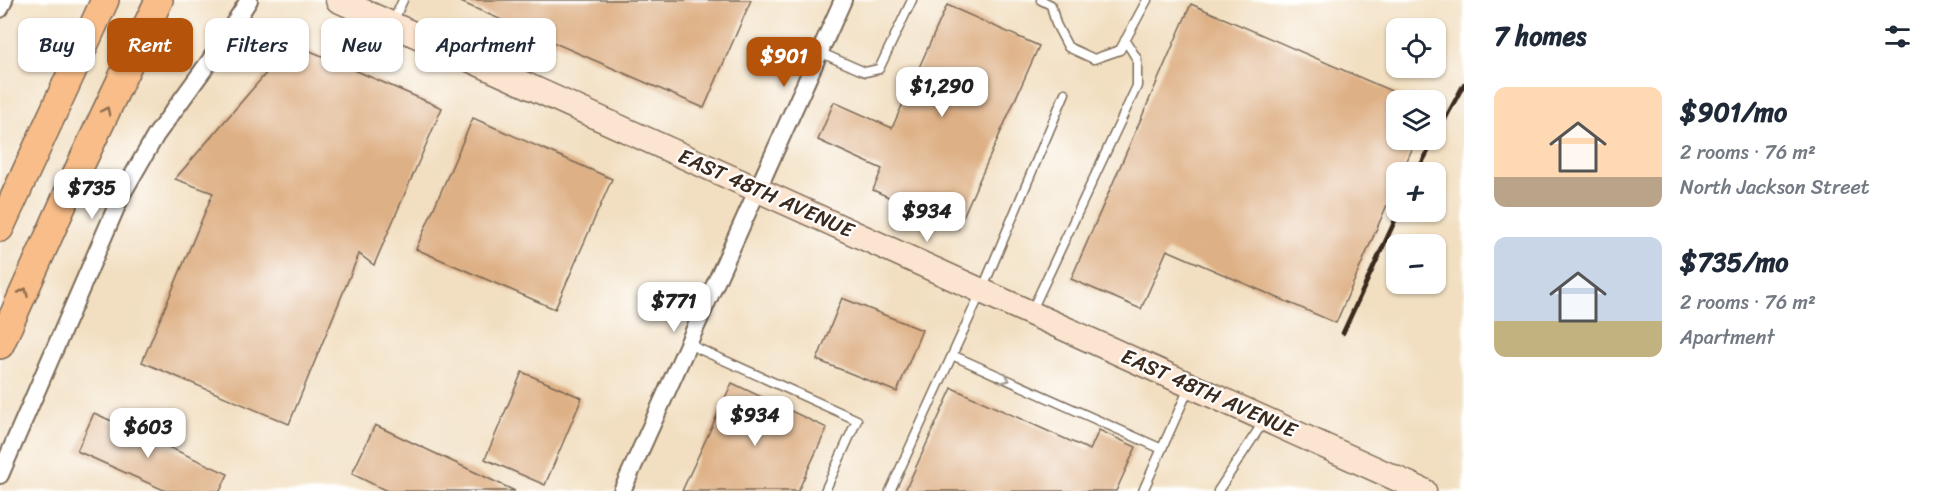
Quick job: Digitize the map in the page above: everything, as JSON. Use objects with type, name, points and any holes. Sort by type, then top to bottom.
[{"type":"main road","points":[[0,228],[105,0]]},
{"type":"main road","points":[[0,345],[81,164],[159,0]]},
{"type":"street","points":[[0,9],[4,0]]},
{"type":"street","points":[[0,475],[122,195],[156,135],[209,62],[249,0]]},
{"type":"street","name":"EAST 48TH AVENUE","points":[[338,0],[378,18]]},
{"type":"street","points":[[622,491],[843,0]]},
{"type":"street","name":"EAST 48TH AVENUE","points":[[403,29],[1424,491]]},
{"type":"lane","points":[[395,18],[404,0]]},
{"type":"lane","points":[[819,52],[865,72],[879,69],[912,0]]},
{"type":"lane","points":[[1041,0],[1050,5],[1056,24],[1068,47],[1094,59],[1120,50],[1147,0]]},
{"type":"lane","points":[[1031,312],[1137,86],[1137,59],[1125,40]]},
{"type":"lane","points":[[890,491],[982,291],[1065,93]]},
{"type":"lane","points":[[688,344],[857,420],[825,491]]},
{"type":"lane","points":[[952,355],[1162,449]]},
{"type":"lane","points":[[1143,491],[1191,385]]},
{"type":"lane","points":[[1218,491],[1266,418]]},
{"type":"building","points":[[456,0],[751,0],[704,108],[556,44],[556,18],[497,18]]},
{"type":"building","points":[[1191,4],[1389,90],[1386,90],[1386,150],[1412,150],[1406,162],[1386,162],[1386,207],[1336,323],[1167,250],[1141,309],[1071,279]]},
{"type":"building","points":[[947,5],[1039,46],[958,228],[873,190],[882,169],[818,140],[834,102],[892,128]]},
{"type":"building","points":[[309,50],[321,56],[321,72],[359,72],[442,108],[374,265],[359,254],[289,424],[142,362],[213,193],[175,179],[267,72],[309,72]]},
{"type":"building","points":[[473,118],[612,179],[555,309],[416,249]]},
{"type":"building","points":[[842,298],[922,330],[897,392],[817,360]]},
{"type":"building","points":[[522,372],[582,398],[545,485],[485,459]]},
{"type":"building","points":[[732,383],[827,428],[798,491],[682,491]]},
{"type":"building","points":[[952,388],[1090,450],[1099,430],[1136,447],[1116,491],[905,491]]},
{"type":"building","points":[[94,413],[228,474],[220,491],[166,491],[77,451]]},
{"type":"building","points":[[375,425],[515,491],[387,491],[352,474]]},
{"type":"railway","points":[[1446,117],[1464,84]]},
{"type":"railway","points":[[1422,162],[1429,150]]},
{"type":"railway","points":[[1343,333],[1394,222]]}]
